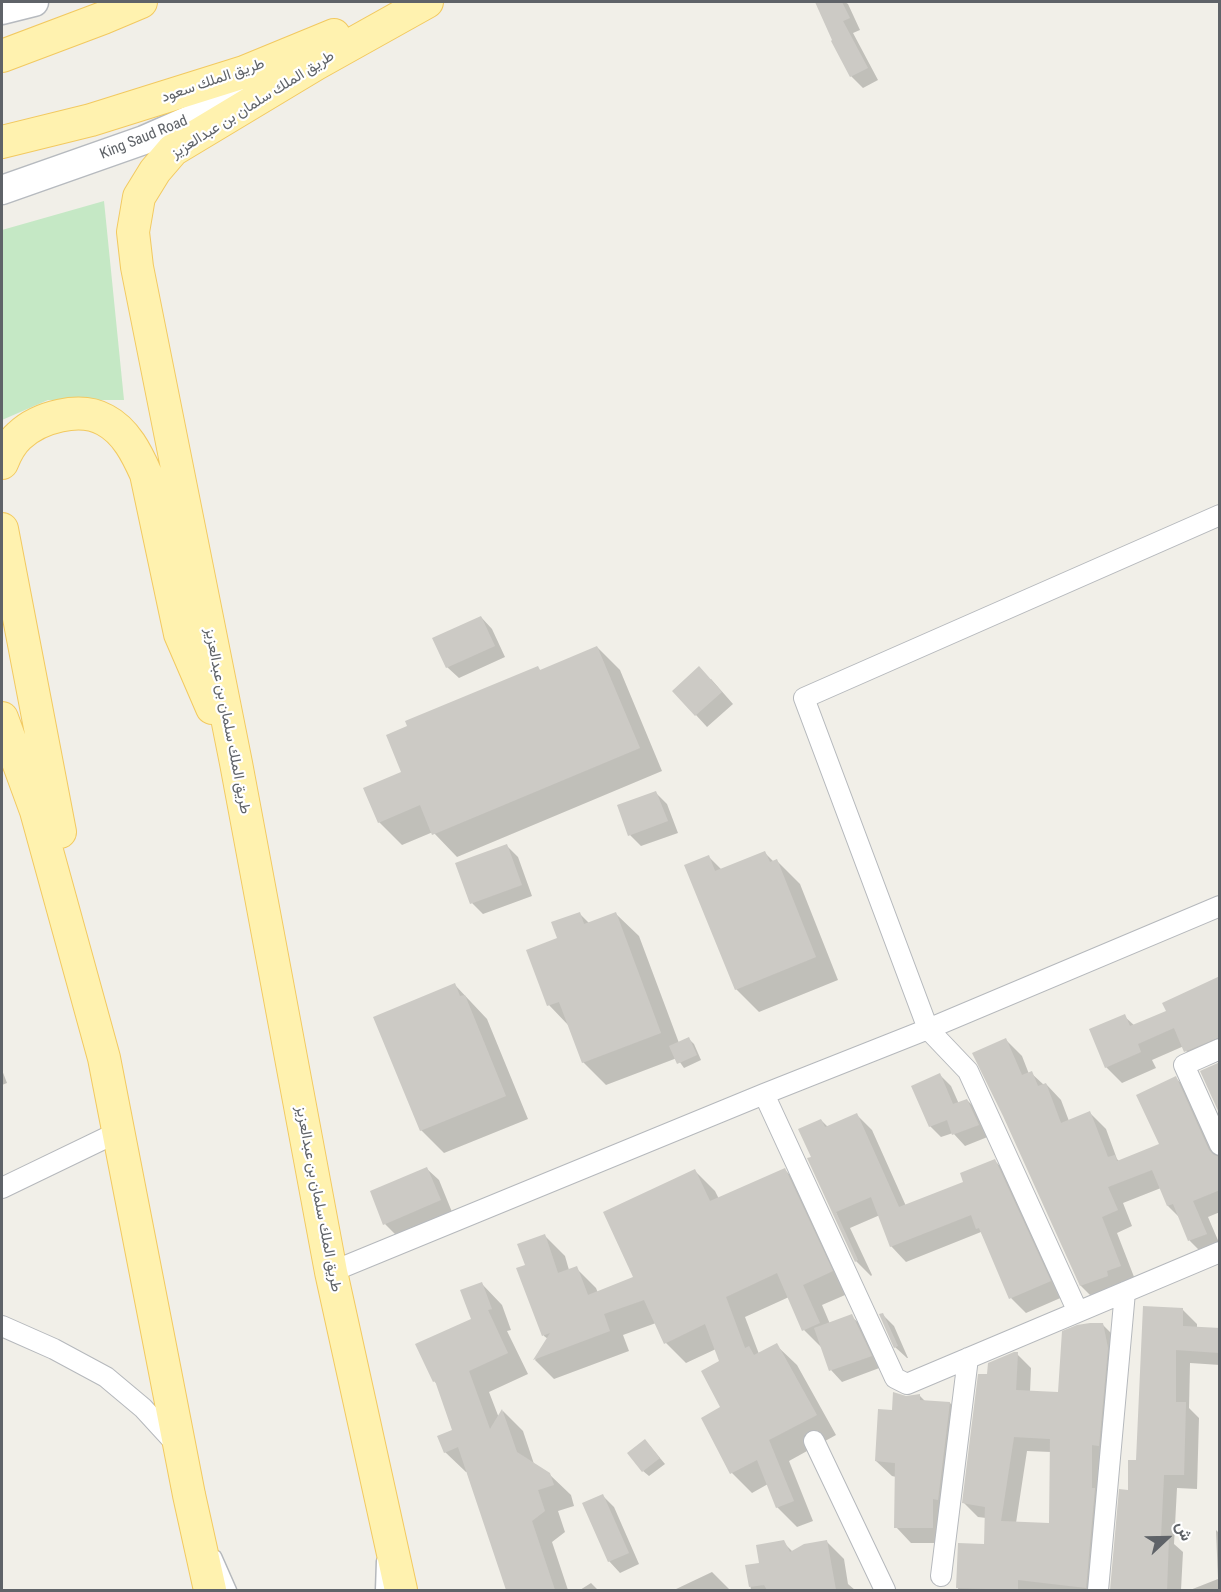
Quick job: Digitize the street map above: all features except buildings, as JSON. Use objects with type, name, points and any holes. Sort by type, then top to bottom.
[{"type":"main road","points":[[2,10],[34,2]]},
{"type":"main road","points":[[2,56],[141,2]]},
{"type":"main road","name":"طريق الملك سعود","points":[[2,142],[91,120],[244,72],[418,2]]},
{"type":"main road","name":"طريق الملك سلمان بن عبدالعزيز","points":[[401,1590],[331,1272],[236,764],[142,290],[133,232],[139,197],[155,171],[173,150],[316,64],[427,2]]},
{"type":"main road","name":"King Saud Road","points":[[2,190],[144,140],[316,64]]},
{"type":"main road","points":[[2,463],[6,452],[18,436],[34,424],[57,415],[83,413],[104,419],[123,435],[136,453],[146,474],[180,634],[236,764]]},
{"type":"main road","points":[[2,529],[189,1495],[210,1590]]},
{"type":"main road","points":[[2,718],[36,811],[104,1058]]},
{"type":"street","points":[[1078,1312],[968,1071],[928,1029],[804,698],[1220,515]]},
{"type":"street","points":[[331,1272],[928,1029],[1220,906]]},
{"type":"street","points":[[1220,1049],[1184,1065],[1220,1145]]},
{"type":"street","points":[[764,1094],[895,1378],[908,1384],[1220,1252]]},
{"type":"street","points":[[2,1188],[118,1132]]},
{"type":"street","points":[[1098,1590],[1125,1292]]},
{"type":"street","points":[[2,1326],[54,1349],[106,1377],[143,1408],[180,1448]]},
{"type":"street","points":[[941,1576],[969,1358]]},
{"type":"street","points":[[814,1441],[885,1590]]},
{"type":"lane","points":[[189,1495],[231,1590]]},
{"type":"lane","points":[[381,1590],[384,1508]]},
{"type":"green space","points":[[104,201],[124,400],[48,400],[2,420],[2,230]]}]
